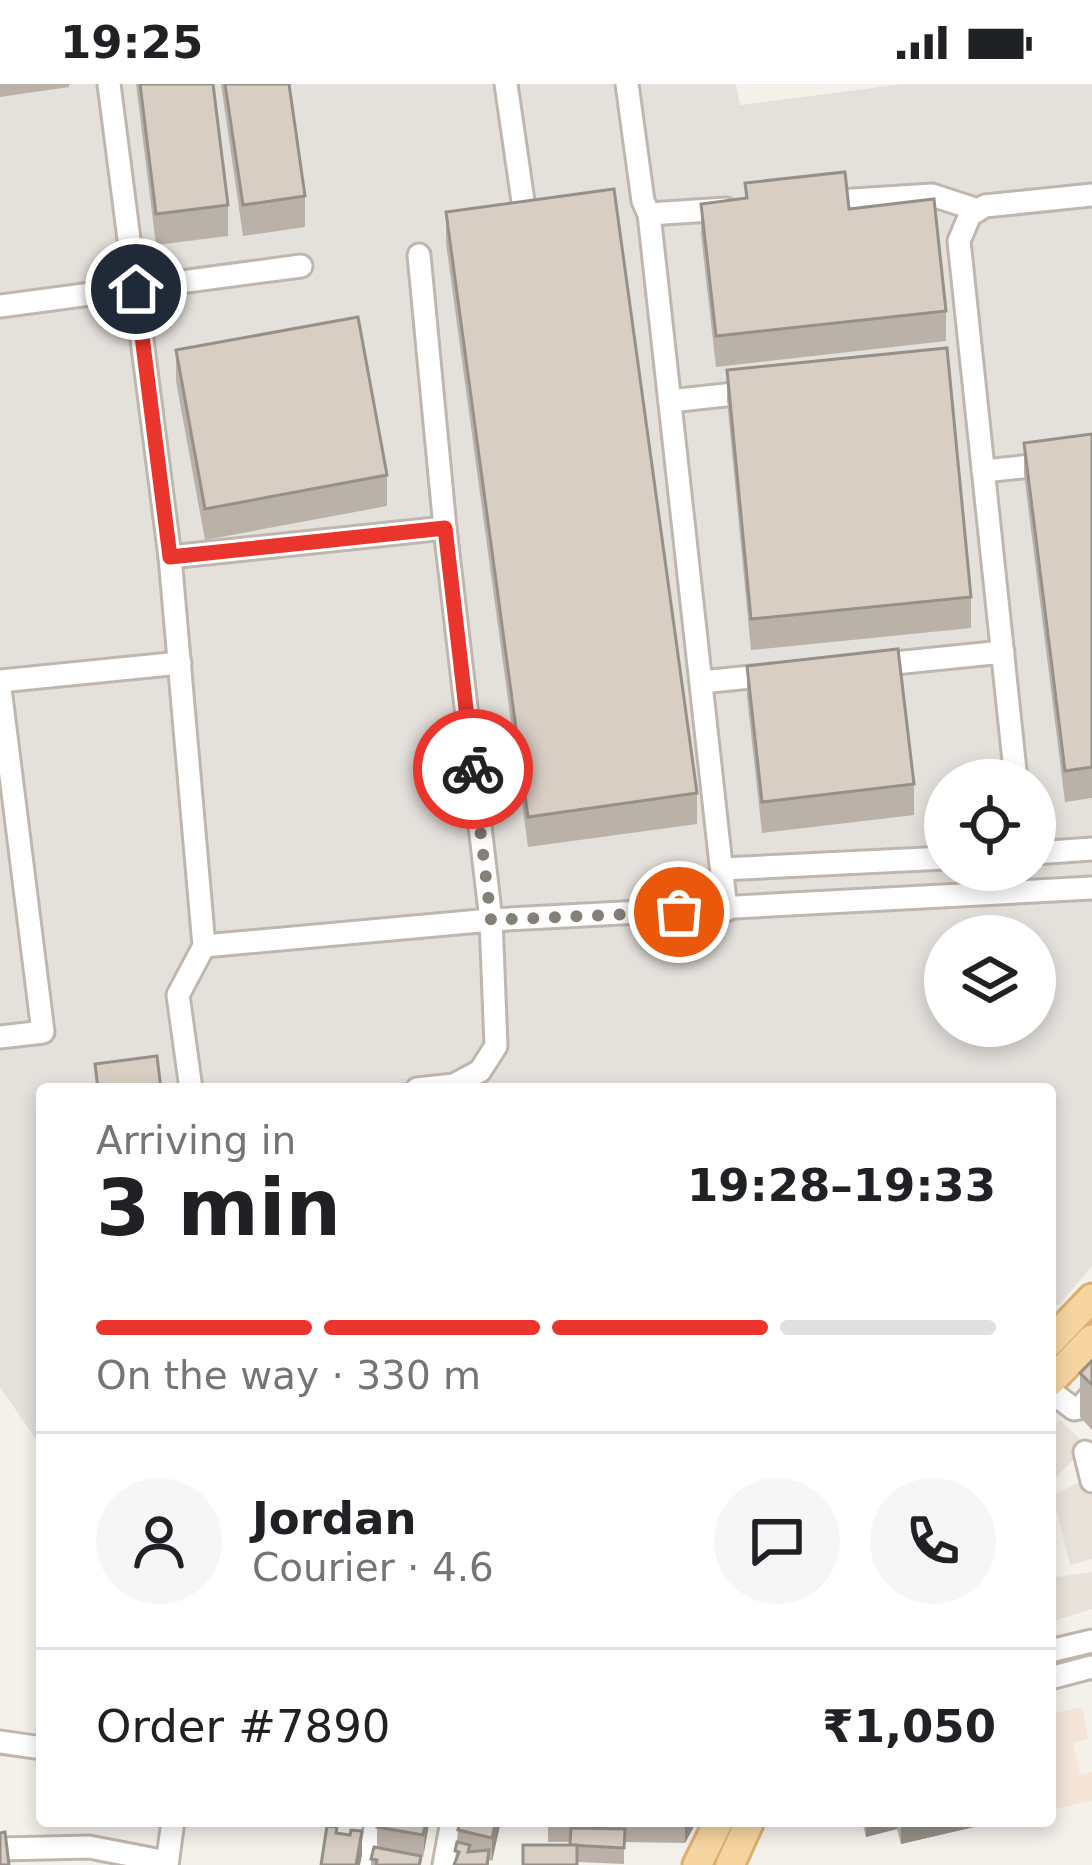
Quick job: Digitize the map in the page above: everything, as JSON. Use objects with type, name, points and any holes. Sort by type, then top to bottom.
[{"type":"main road","points":[[1056,1336],[1092,1298]]},
{"type":"main road","points":[[1056,1380],[1092,1339]]},
{"type":"main road","points":[[698,1865],[715,1827]]},
{"type":"main road","points":[[730,1865],[747,1827]]},
{"type":"street","points":[[109,84],[170,557],[204,946],[178,995],[190,1083]]},
{"type":"street","points":[[506,84],[525,214]]},
{"type":"street","points":[[627,84],[670,401],[726,910]]},
{"type":"street","points":[[791,204],[932,195],[978,210]]},
{"type":"street","points":[[1014,759],[983,471],[961,368],[959,241],[962,226],[978,210],[1007,202],[1092,195]]},
{"type":"street","points":[[619,204],[743,207]]},
{"type":"street","points":[[501,218],[548,212]]},
{"type":"street","points":[[419,255],[491,920],[496,1046],[480,1071],[458,1083]]},
{"type":"street","points":[[0,306],[301,266]]},
{"type":"street","points":[[670,401],[787,388]]},
{"type":"street","points":[[983,471],[1092,460]]},
{"type":"street","points":[[170,557],[445,528]]},
{"type":"street","points":[[863,666],[1003,652]]},
{"type":"street","points":[[0,1037],[43,1032],[9,823],[0,685],[180,662]]},
{"type":"street","points":[[701,682],[794,673]]},
{"type":"street","points":[[1056,852],[1092,849]]},
{"type":"street","points":[[722,869],[924,859]]},
{"type":"street","points":[[204,946],[491,920],[1092,888]]},
{"type":"street","points":[[1056,1392],[1074,1409],[1092,1394]]},
{"type":"street","points":[[1085,1452],[1092,1481]]},
{"type":"street","points":[[1056,1650],[1092,1643]]},
{"type":"street","points":[[1056,1676],[1092,1667]]},
{"type":"street","points":[[0,1742],[36,1747]]},
{"type":"street","points":[[0,1849],[61,1855],[89,1847],[167,1864],[172,1827]]},
{"type":"street","points":[[369,1865],[375,1827]]},
{"type":"street","points":[[443,1865],[451,1827]]},
{"type":"shaded area","points":[[0,84],[736,84],[740,105],[903,84],[1092,84],[1092,1266],[1059,1305],[1056,1083],[36,1083],[36,1439],[0,1387]]},
{"type":"shaded area","points":[[1060,1420],[1087,1446],[1056,1477],[1056,1424]]},
{"type":"shaded area","points":[[1078,1483],[1091,1487],[1092,1559],[1070,1565],[1056,1494]]},
{"type":"shaded area","points":[[1092,1572],[1092,1609],[1056,1620],[1056,1577]]},
{"type":"shaded area","points":[[1082,1707],[1088,1739],[1073,1743],[1080,1775],[1092,1772],[1092,1801],[1056,1809],[1056,1713]]},
{"type":"building","points":[[140,84],[213,84],[228,205],[156,214]]},
{"type":"building","points":[[225,84],[289,84],[305,196],[243,205]]},
{"type":"building","points":[[845,172],[849,209],[934,199],[946,311],[716,336],[701,204],[747,198],[745,183]]},
{"type":"building","points":[[614,189],[697,793],[528,817],[446,212]]},
{"type":"building","points":[[358,317],[387,475],[205,509],[176,350]]},
{"type":"building","points":[[947,348],[971,597],[751,619],[727,370]]},
{"type":"building","points":[[1092,434],[1092,767],[1065,771],[1024,443]]},
{"type":"building","points":[[898,649],[914,784],[762,802],[747,666]]},
{"type":"building","points":[[157,1056],[160,1083],[97,1083],[95,1064]]},
{"type":"building","points":[[1092,1361],[1092,1385],[1080,1373]]},
{"type":"building","points":[[327,1827],[350,1835],[351,1830],[362,1831],[356,1865],[321,1865]]},
{"type":"building","points":[[377,1827],[425,1827],[423,1835]]},
{"type":"building","points":[[459,1827],[495,1827],[492,1838]]},
{"type":"building","points":[[571,1828],[625,1829],[624,1848],[570,1845]]},
{"type":"building","points":[[5,1832],[9,1865],[0,1865],[0,1833]]},
{"type":"building","points":[[457,1842],[470,1845],[468,1852],[489,1850],[487,1865],[454,1865]]},
{"type":"building","points":[[523,1845],[577,1845],[577,1865],[523,1865]]},
{"type":"building","points":[[374,1847],[421,1856],[419,1865],[376,1865],[377,1860],[371,1859]]},
{"type":"way so far","points":[[473,769],[491,920],[679,912]]},
{"type":"route","points":[[136,289],[170,557],[445,528],[473,769]]}]
